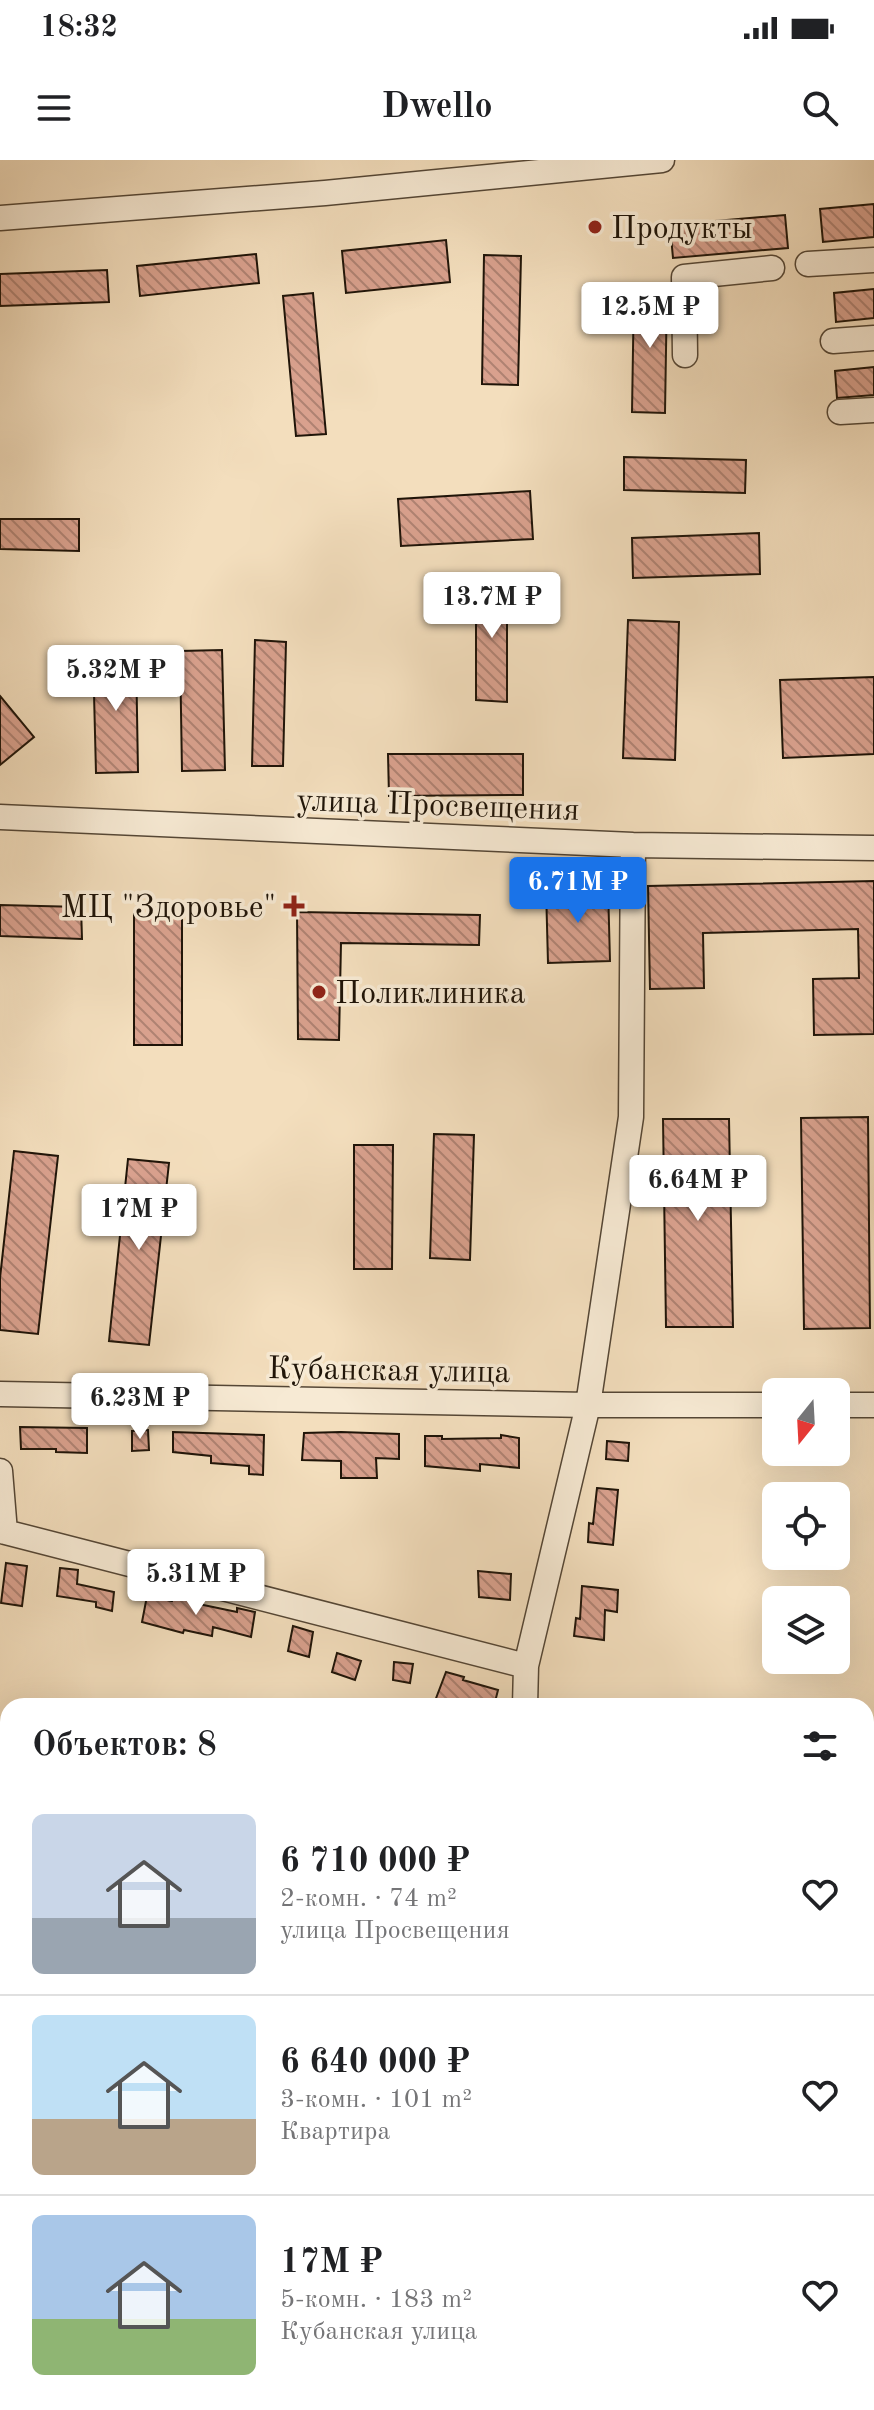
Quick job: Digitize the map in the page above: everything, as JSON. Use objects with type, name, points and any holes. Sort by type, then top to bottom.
[{"type":"street","points":[[0,218],[325,193],[662,160]]},
{"type":"street","points":[[808,264],[874,260]]},
{"type":"street","points":[[685,355],[684,277],[772,268]]},
{"type":"street","points":[[833,341],[874,338]]},
{"type":"street","points":[[840,412],[874,410]]},
{"type":"street","name":"улица Просвещения","points":[[0,817],[633,845],[874,848]]},
{"type":"street","points":[[525,1698],[526,1666],[588,1405],[631,1117],[633,845]]},
{"type":"street","name":"Кубанская улица","points":[[0,1394],[588,1405],[762,1405]]},
{"type":"street","points":[[850,1405],[874,1405]]},
{"type":"street","points":[[0,1471],[5,1532],[526,1666]]},
{"type":"building","points":[[874,204],[874,237],[823,242],[820,209]]},
{"type":"building","points":[[785,215],[788,248],[673,258],[670,225]]},
{"type":"building","points":[[446,240],[450,282],[346,293],[342,251]]},
{"type":"building","points":[[256,254],[259,283],[140,296],[137,266]]},
{"type":"building","points":[[484,255],[521,256],[518,385],[482,384]]},
{"type":"building","points":[[107,270],[109,302],[0,306],[0,274]]},
{"type":"building","points":[[634,287],[667,288],[665,413],[632,412]]},
{"type":"building","points":[[874,289],[874,318],[836,322],[834,293]]},
{"type":"building","points":[[313,293],[326,434],[296,436],[283,296]]},
{"type":"building","points":[[874,367],[874,395],[837,398],[835,371]]},
{"type":"building","points":[[624,457],[746,460],[745,493],[624,490]]},
{"type":"building","points":[[530,491],[533,539],[401,546],[398,499]]},
{"type":"building","points":[[0,519],[79,519],[79,551],[0,549]]},
{"type":"building","points":[[759,533],[760,574],[633,578],[632,538]]},
{"type":"building","points":[[476,579],[507,579],[507,702],[476,700]]},
{"type":"building","points":[[628,620],[679,622],[675,760],[623,758]]},
{"type":"building","points":[[255,640],[286,642],[283,766],[252,766]]},
{"type":"building","points":[[222,650],[225,770],[182,771],[180,651]]},
{"type":"building","points":[[136,653],[138,772],[96,773],[93,654]]},
{"type":"building","points":[[874,677],[874,754],[783,758],[780,680]]},
{"type":"building","points":[[0,696],[34,737],[0,765]]},
{"type":"building","points":[[388,754],[523,754],[523,795],[389,796]]},
{"type":"building","points":[[874,881],[874,1034],[814,1035],[813,979],[859,978],[858,929],[703,933],[704,988],[650,989],[648,886]]},
{"type":"building","points":[[608,887],[610,961],[548,963],[546,888]]},
{"type":"building","points":[[0,905],[81,907],[82,939],[0,936]]},
{"type":"building","name":"Поликлиника","points":[[297,912],[480,915],[479,945],[341,943],[339,1040],[298,1039]]},
{"type":"building","points":[[134,914],[182,914],[182,1045],[134,1045]]},
{"type":"building","points":[[868,1117],[870,1328],[804,1329],[801,1118]]},
{"type":"building","points":[[663,1119],[729,1119],[733,1327],[666,1327]]},
{"type":"building","points":[[434,1134],[474,1135],[470,1260],[430,1258]]},
{"type":"building","points":[[354,1145],[393,1145],[392,1269],[354,1269]]},
{"type":"building","points":[[14,1151],[58,1156],[38,1334],[0,1330],[0,1278]]},
{"type":"building","points":[[128,1159],[169,1163],[149,1345],[109,1341]]},
{"type":"building","points":[[20,1427],[87,1428],[87,1453],[21,1449]]},
{"type":"building","points":[[148,1430],[149,1450],[132,1451],[132,1431]]},
{"type":"building","points":[[173,1432],[264,1435],[263,1475],[249,1474],[249,1466],[211,1463],[211,1456],[173,1452]]},
{"type":"building","points":[[304,1433],[399,1434],[399,1459],[376,1458],[377,1478],[341,1478],[341,1461],[302,1460]]},
{"type":"building","points":[[501,1435],[519,1438],[519,1468],[480,1464],[480,1471],[425,1466],[425,1436],[442,1436],[442,1439],[501,1438]]},
{"type":"building","points":[[607,1441],[629,1443],[628,1461],[606,1459]]},
{"type":"building","points":[[597,1488],[618,1490],[613,1545],[588,1542]]},
{"type":"building","points":[[6,1563],[27,1566],[22,1606],[1,1603]]},
{"type":"building","points":[[60,1568],[78,1570],[77,1584],[114,1592],[112,1611],[96,1607],[96,1602],[57,1596]]},
{"type":"building","points":[[478,1571],[511,1574],[510,1600],[479,1597]]},
{"type":"building","points":[[582,1586],[618,1590],[617,1612],[605,1610],[604,1640],[574,1636],[576,1618],[580,1619]]},
{"type":"building","points":[[174,1594],[190,1597],[189,1602],[237,1612],[237,1608],[255,1612],[251,1637],[213,1627],[212,1636],[184,1630],[183,1633],[142,1622],[147,1596],[172,1601]]},
{"type":"building","points":[[293,1626],[313,1632],[309,1657],[288,1651]]},
{"type":"building","points":[[337,1653],[361,1661],[355,1680],[332,1672]]},
{"type":"building","points":[[394,1662],[413,1664],[410,1683],[393,1680]]},
{"type":"building","points":[[446,1672],[498,1690],[496,1698],[436,1698]]},
{"type":"place","name":"Продукты","points":[[595,227]]},
{"type":"place","name":"МЦ \"Здоровье\"","points":[[294,906]]},
{"type":"place","name":"Поликлиника","points":[[319,992]]}]
